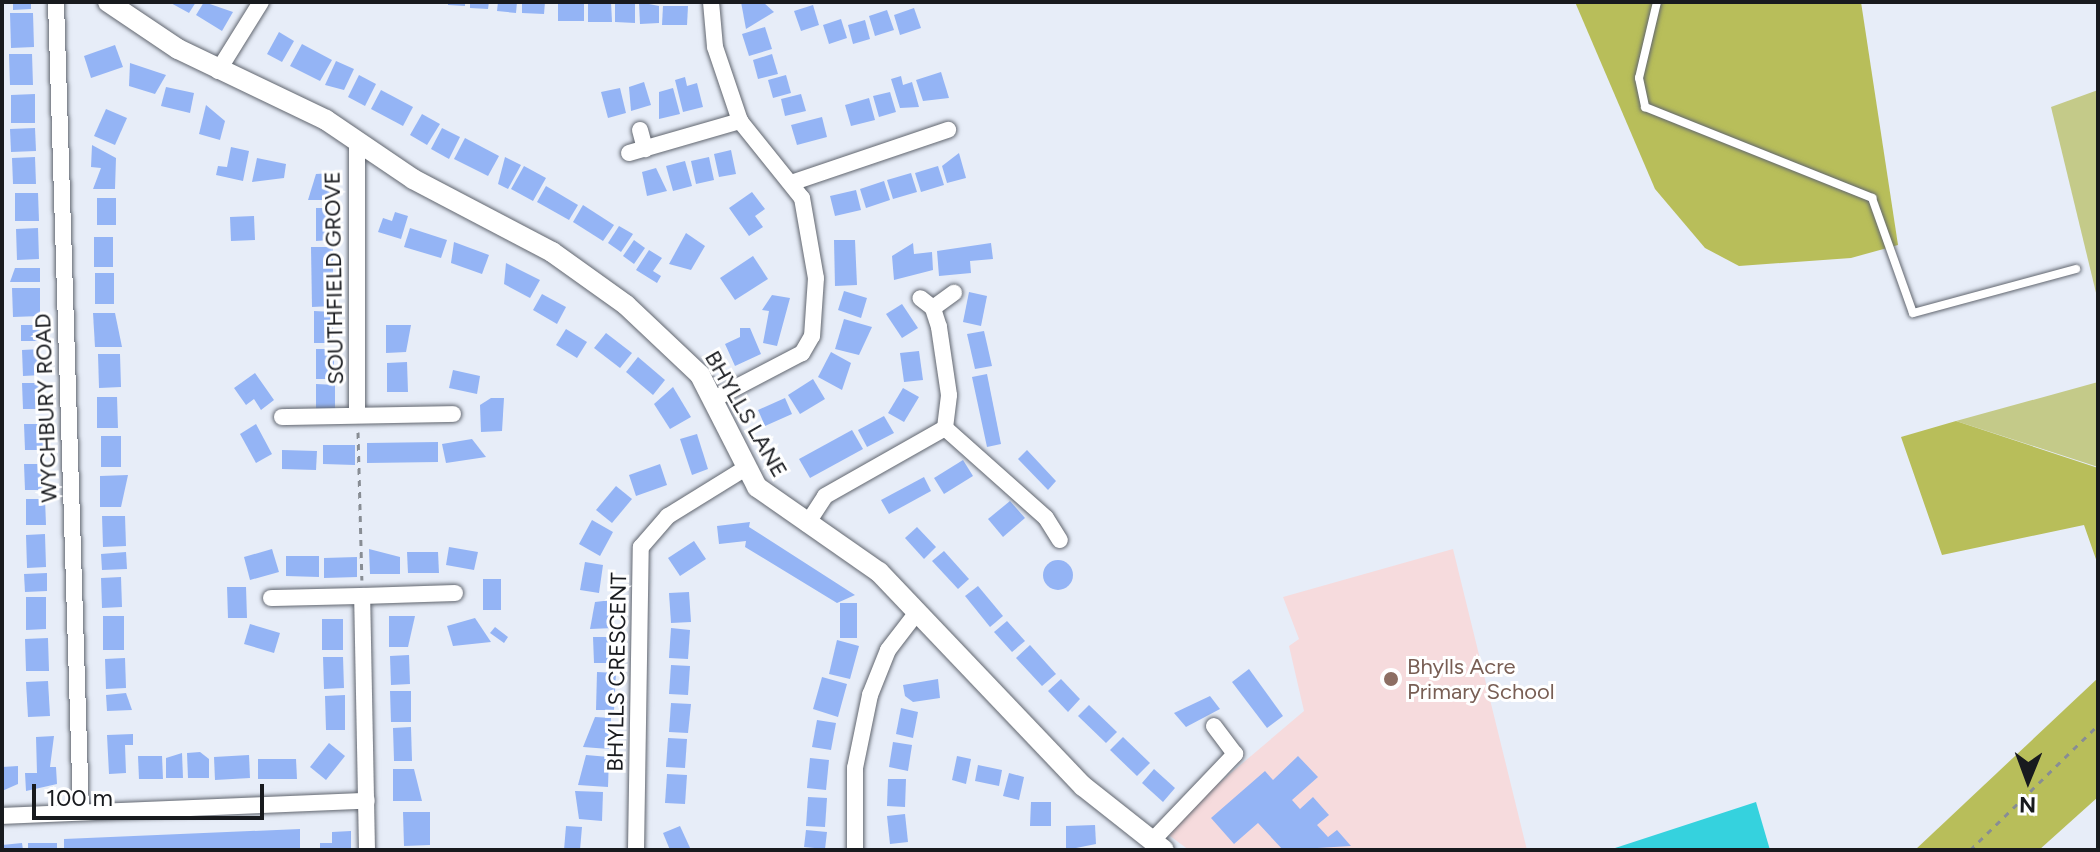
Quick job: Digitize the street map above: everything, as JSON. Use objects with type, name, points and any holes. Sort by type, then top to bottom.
[{"type":"street","name":"WYCHBURY ROAD","points":[[56,2],[81,812]]},
{"type":"street","name":"BHYLLS LANE","points":[[108,2],[218,71],[357,140],[589,277],[687,360],[714,399],[744,469],[771,502],[879,572],[1083,786],[1158,846]]},
{"type":"street","points":[[218,71],[261,2]]},
{"type":"street","points":[[711,2],[715,47],[740,121],[791,183],[810,225],[812,336],[789,366],[714,399]]},
{"type":"street","points":[[640,130],[637,151],[740,121]]},
{"type":"street","points":[[791,183],[948,130]]},
{"type":"street","name":"SOUTHFIELD GROVE","points":[[357,140],[357,415]]},
{"type":"street","points":[[945,428],[949,395],[926,303],[954,293]]},
{"type":"street","name":"SOUTHFIELD GROVE","points":[[282,417],[453,414]]},
{"type":"street","points":[[807,524],[825,496],[945,428]]},
{"type":"street","points":[[945,428],[1056,532],[1037,538]]},
{"type":"street","name":"BHYLLS CRESCENT","points":[[636,850],[641,547],[668,516],[744,469]]},
{"type":"street","points":[[271,598],[455,593]]},
{"type":"street","points":[[362,596],[367,850]]},
{"type":"street","points":[[855,850],[855,768],[870,695],[888,650],[918,611]]},
{"type":"street","points":[[1158,846],[1235,754],[1214,726]]},
{"type":"street","points":[[2,816],[367,801]]},
{"type":"lane","points":[[1657,2],[1639,78],[1645,107],[1872,198],[1913,313],[2076,269]]},
{"type":"path","points":[[357,415],[362,596]]},
{"type":"path","points":[[1970,850],[2098,725]]},
{"type":"shaded area","name":"Bhylls Acre Primary School","points":[[1453,549],[1527,850],[1189,850],[1170,836],[1172,823],[1304,711],[1289,646],[1299,639],[1283,597]]},
{"type":"green space","points":[[1575,2],[1861,2],[1898,245],[1851,258],[1739,266],[1705,248],[1655,189]]},
{"type":"green space","points":[[2098,90],[2098,301],[2051,107]]},
{"type":"green space","points":[[2098,382],[2098,467],[1956,421]]},
{"type":"green space","points":[[1956,421],[2098,468],[2098,565],[2084,525],[1942,555],[1901,437]]},
{"type":"green space","points":[[2098,678],[2098,797],[2039,850],[1915,850]]},
{"type":"water","points":[[1756,802],[1770,850],[1609,850]]},
{"type":"building","points":[[13,2],[31,2],[31,9],[13,10]]},
{"type":"building","points":[[169,2],[196,2],[189,13]]},
{"type":"building","points":[[204,2],[233,12],[222,31],[196,15]]},
{"type":"building","points":[[448,2],[465,2],[465,6],[448,5]]},
{"type":"building","points":[[470,2],[489,2],[488,9],[470,8]]},
{"type":"building","points":[[498,2],[517,2],[516,13],[497,11]]},
{"type":"building","points":[[522,2],[545,2],[544,14],[522,13]]},
{"type":"building","points":[[558,2],[584,2],[584,21],[558,21]]},
{"type":"building","points":[[588,2],[611,2],[612,22],[588,22]]},
{"type":"building","points":[[615,2],[635,2],[635,23],[615,22]]},
{"type":"building","points":[[639,2],[659,6],[659,23],[640,24]]},
{"type":"building","points":[[741,2],[763,2],[774,12],[746,29]]},
{"type":"building","points":[[813,5],[819,25],[801,31],[794,11]]},
{"type":"building","points":[[663,6],[688,6],[687,25],[662,25]]},
{"type":"building","points":[[914,8],[921,28],[900,35],[894,15]]},
{"type":"building","points":[[887,10],[894,30],[875,36],[869,16]]},
{"type":"building","points":[[10,13],[33,13],[34,47],[11,48]]},
{"type":"building","points":[[841,19],[847,38],[829,44],[823,25]]},
{"type":"building","points":[[865,20],[870,39],[853,44],[848,25]]},
{"type":"building","points":[[765,27],[772,49],[749,56],[742,34]]},
{"type":"building","points":[[279,32],[294,41],[282,62],[267,54]]},
{"type":"building","points":[[302,44],[332,60],[320,81],[290,66]]},
{"type":"building","points":[[115,45],[123,67],[91,78],[84,56]]},
{"type":"building","points":[[9,54],[32,54],[33,85],[10,85]]},
{"type":"building","points":[[772,54],[778,74],[758,79],[753,60]]},
{"type":"building","points":[[336,61],[354,69],[344,90],[325,85]]},
{"type":"building","points":[[130,63],[166,75],[155,94],[129,86]]},
{"type":"building","points":[[941,72],[949,98],[923,101],[916,80]]},
{"type":"building","points":[[359,75],[376,84],[365,106],[348,97]]},
{"type":"building","points":[[786,75],[791,93],[773,98],[768,80]]},
{"type":"building","points":[[901,76],[903,85],[912,82],[919,107],[900,108],[891,79]]},
{"type":"building","points":[[685,77],[687,86],[697,83],[703,107],[683,112],[675,80]]},
{"type":"building","points":[[644,82],[651,105],[631,111],[629,87]]},
{"type":"building","points":[[166,87],[194,93],[190,113],[161,106]]},
{"type":"building","points":[[620,88],[626,113],[608,118],[601,92]]},
{"type":"building","points":[[673,88],[680,114],[659,119],[659,92]]},
{"type":"building","points":[[381,90],[413,107],[403,126],[371,109]]},
{"type":"building","points":[[890,92],[896,112],[879,117],[873,96]]},
{"type":"building","points":[[35,94],[35,123],[11,123],[11,95]]},
{"type":"building","points":[[801,94],[806,111],[785,116],[781,99]]},
{"type":"building","points":[[869,98],[875,120],[851,126],[845,105]]},
{"type":"building","points":[[206,105],[225,121],[220,140],[199,134]]},
{"type":"building","points":[[106,109],[127,118],[115,145],[94,136]]},
{"type":"building","points":[[422,114],[440,124],[427,145],[410,135]]},
{"type":"building","points":[[822,117],[827,137],[797,145],[791,125]]},
{"type":"building","points":[[35,128],[36,151],[11,152],[10,129]]},
{"type":"building","points":[[442,128],[460,137],[449,159],[431,149]]},
{"type":"building","points":[[465,138],[499,156],[488,176],[454,159]]},
{"type":"building","points":[[92,145],[116,158],[115,189],[93,189],[101,168],[91,167]]},
{"type":"building","points":[[231,147],[249,151],[243,181],[216,175],[218,166],[227,167]]},
{"type":"building","points":[[731,150],[736,174],[719,177],[714,154]]},
{"type":"building","points":[[959,153],[966,178],[947,183],[942,166]]},
{"type":"building","points":[[35,157],[36,184],[13,184],[12,158]]},
{"type":"building","points":[[505,157],[521,165],[508,189],[498,184]]},
{"type":"building","points":[[709,157],[714,180],[696,184],[691,161]]},
{"type":"building","points":[[257,158],[286,164],[284,178],[252,182]]},
{"type":"building","points":[[685,161],[692,186],[673,191],[666,166]]},
{"type":"building","points":[[524,166],[546,178],[533,201],[511,189]]},
{"type":"building","points":[[938,166],[944,185],[921,192],[915,173]]},
{"type":"building","points":[[656,168],[667,191],[647,196],[642,172]]},
{"type":"building","points":[[332,173],[332,200],[308,200],[316,174]]},
{"type":"building","points":[[911,173],[917,192],[893,199],[887,180]]},
{"type":"building","points":[[884,181],[890,200],[866,208],[860,189]]},
{"type":"building","points":[[546,186],[578,205],[569,220],[537,202]]},
{"type":"building","points":[[856,190],[861,210],[835,216],[830,196]]},
{"type":"building","points":[[752,192],[765,209],[755,216],[763,227],[749,236],[729,208]]},
{"type":"building","points":[[15,193],[38,193],[39,221],[15,221]]},
{"type":"building","points":[[97,198],[116,198],[116,225],[97,225]]},
{"type":"building","points":[[583,205],[614,225],[603,241],[573,222]]},
{"type":"building","points":[[316,208],[328,208],[329,219],[336,219],[330,240],[316,241]]},
{"type":"building","points":[[395,212],[408,216],[401,239],[378,232],[383,218],[392,221]]},
{"type":"building","points":[[254,216],[255,240],[231,241],[230,217]]},
{"type":"building","points":[[619,226],[633,234],[621,252],[608,243]]},
{"type":"building","points":[[38,228],[39,259],[17,260],[16,229]]},
{"type":"building","points":[[410,228],[447,240],[441,258],[404,247]]},
{"type":"building","points":[[686,233],[705,246],[691,270],[669,264]]},
{"type":"building","points":[[94,237],[113,237],[113,267],[94,267]]},
{"type":"building","points":[[634,240],[645,248],[634,264],[623,256]]},
{"type":"building","points":[[834,240],[855,240],[857,285],[835,286]]},
{"type":"building","points":[[454,242],[489,255],[482,274],[451,263]]},
{"type":"building","points":[[913,243],[914,254],[932,252],[933,270],[894,280],[892,256]]},
{"type":"building","points":[[991,243],[993,259],[970,261],[971,273],[939,276],[937,251]]},
{"type":"building","points":[[311,247],[333,247],[333,306],[312,307]]},
{"type":"building","points":[[649,250],[662,258],[653,271],[661,276],[657,283],[636,270]]},
{"type":"building","points":[[753,256],[768,279],[735,300],[720,278]]},
{"type":"building","points":[[506,263],[540,280],[530,298],[504,284]]},
{"type":"building","points":[[15,268],[40,268],[40,282],[10,282]]},
{"type":"building","points":[[95,273],[114,273],[114,304],[95,304]]},
{"type":"building","points":[[12,288],[40,288],[40,316],[13,317]]},
{"type":"building","points":[[844,291],[867,298],[861,318],[838,310]]},
{"type":"building","points":[[969,292],[987,296],[981,326],[963,322]]},
{"type":"building","points":[[542,294],[566,307],[557,324],[533,310]]},
{"type":"building","points":[[772,295],[790,298],[777,346],[763,343],[769,311],[762,310]]},
{"type":"building","points":[[902,304],[918,328],[902,338],[886,314]]},
{"type":"building","points":[[314,311],[333,312],[333,343],[314,343]]},
{"type":"building","points":[[93,313],[115,313],[122,347],[95,347]]},
{"type":"building","points":[[844,319],[872,327],[859,355],[835,349]]},
{"type":"building","points":[[21,325],[42,325],[42,341],[21,341]]},
{"type":"building","points":[[386,325],[411,325],[406,352],[386,353]]},
{"type":"building","points":[[740,328],[750,328],[761,354],[735,366],[725,344],[740,337]]},
{"type":"building","points":[[566,329],[587,342],[577,358],[556,345]]},
{"type":"building","points":[[984,331],[992,366],[975,369],[967,334]]},
{"type":"building","points":[[606,333],[632,353],[620,368],[594,348]]},
{"type":"building","points":[[41,349],[42,375],[23,376],[22,350]]},
{"type":"building","points":[[316,349],[334,349],[334,379],[316,379]]},
{"type":"building","points":[[919,351],[923,380],[904,382],[900,353]]},
{"type":"building","points":[[831,352],[851,363],[842,390],[818,377]]},
{"type":"building","points":[[98,354],[120,354],[121,387],[99,388]]},
{"type":"building","points":[[638,357],[665,380],[653,395],[626,372]]},
{"type":"building","points":[[407,362],[408,392],[387,392],[387,363]]},
{"type":"building","points":[[453,370],[480,376],[477,394],[449,388]]},
{"type":"building","points":[[255,373],[274,400],[261,410],[254,399],[246,405],[234,388]]},
{"type":"building","points":[[987,374],[1001,444],[987,447],[972,377]]},
{"type":"building","points":[[813,379],[825,399],[800,414],[788,395]]},
{"type":"building","points":[[22,383],[42,383],[42,409],[23,409]]},
{"type":"building","points":[[316,384],[335,385],[335,409],[316,409]]},
{"type":"building","points":[[673,387],[691,417],[670,429],[654,404]]},
{"type":"building","points":[[903,388],[919,397],[904,422],[888,413]]},
{"type":"building","points":[[97,397],[117,397],[118,428],[97,428]]},
{"type":"building","points":[[491,398],[504,398],[502,431],[481,432],[480,405]]},
{"type":"building","points":[[785,398],[792,414],[765,426],[758,410]]},
{"type":"building","points":[[884,416],[894,433],[867,447],[858,430]]},
{"type":"building","points":[[24,424],[43,424],[44,450],[25,450]]},
{"type":"building","points":[[256,424],[272,454],[256,463],[240,434]]},
{"type":"building","points":[[852,430],[863,449],[810,478],[799,459]]},
{"type":"building","points":[[697,434],[708,469],[692,475],[680,439]]},
{"type":"building","points":[[101,436],[121,436],[121,467],[101,467]]},
{"type":"building","points":[[472,439],[486,457],[446,463],[442,444]]},
{"type":"building","points":[[438,442],[438,462],[367,463],[367,443]]},
{"type":"building","points":[[323,445],[355,445],[355,465],[323,464]]},
{"type":"building","points":[[282,450],[317,451],[316,470],[282,469]]},
{"type":"building","points":[[1027,450],[1056,481],[1048,490],[1018,459]]},
{"type":"building","points":[[963,460],[973,476],[944,494],[934,478]]},
{"type":"building","points":[[24,464],[43,464],[44,490],[25,490]]},
{"type":"building","points":[[660,464],[667,485],[636,496],[629,475]]},
{"type":"building","points":[[128,475],[121,507],[100,507],[100,476]]},
{"type":"building","points":[[924,477],[931,491],[889,514],[881,500]]},
{"type":"building","points":[[616,486],[632,499],[612,523],[596,510]]},
{"type":"building","points":[[26,499],[45,499],[46,525],[26,525]]},
{"type":"building","points":[[1010,501],[1025,518],[1003,537],[988,519]]},
{"type":"building","points":[[102,516],[125,516],[126,546],[103,547]]},
{"type":"building","points":[[592,520],[613,532],[600,556],[579,544]]},
{"type":"building","points":[[750,522],[749,527],[855,595],[837,603],[745,547],[746,541],[719,544],[717,526]]},
{"type":"building","points":[[917,527],[936,547],[924,559],[905,538]]},
{"type":"building","points":[[45,534],[46,567],[27,568],[26,535]]},
{"type":"building","points":[[694,541],[706,559],[680,576],[668,558]]},
{"type":"building","points":[[449,547],[478,552],[474,570],[446,565]]},
{"type":"building","points":[[272,549],[279,572],[250,580],[244,557]]},
{"type":"building","points":[[369,549],[400,557],[400,574],[370,574]]},
{"type":"building","points":[[944,551],[969,579],[958,589],[932,561]]},
{"type":"building","points":[[126,552],[127,569],[102,570],[101,554]]},
{"type":"building","points":[[407,552],[438,552],[439,573],[408,573]]},
{"type":"building","points":[[286,556],[319,556],[319,577],[286,576]]},
{"type":"building","points":[[357,557],[357,577],[324,578],[324,558]]},
{"type":"building","points":[[1058,560],[1069,564],[1073,575],[1069,586],[1058,590],[1047,586],[1043,575],[1047,564]]},
{"type":"building","points":[[585,562],[603,565],[599,593],[580,590]]},
{"type":"building","points":[[47,573],[47,591],[25,592],[24,574]]},
{"type":"building","points":[[121,577],[122,607],[102,608],[101,578]]},
{"type":"building","points":[[483,579],[501,579],[501,610],[483,610]]},
{"type":"building","points":[[978,586],[1003,616],[990,627],[965,596]]},
{"type":"building","points":[[227,587],[246,587],[247,618],[228,618]]},
{"type":"building","points":[[689,592],[691,622],[671,623],[669,593]]},
{"type":"building","points":[[26,597],[46,597],[46,629],[26,630]]},
{"type":"building","points":[[612,600],[614,628],[590,629],[595,602]]},
{"type":"building","points":[[840,603],[857,603],[857,638],[840,638]]},
{"type":"building","points":[[103,616],[124,616],[124,650],[103,650]]},
{"type":"building","points":[[389,616],[415,616],[408,647],[389,647]]},
{"type":"building","points":[[475,618],[491,642],[453,646],[447,626]]},
{"type":"building","points":[[322,619],[343,619],[343,650],[322,650]]},
{"type":"building","points":[[1007,621],[1025,641],[1012,652],[994,632]]},
{"type":"building","points":[[250,624],[280,633],[274,653],[244,644]]},
{"type":"building","points":[[495,627],[508,637],[504,643],[490,633]]},
{"type":"building","points":[[671,628],[690,630],[688,659],[669,658]]},
{"type":"building","points":[[593,637],[616,637],[616,663],[594,663]]},
{"type":"building","points":[[48,638],[49,671],[26,671],[25,639]]},
{"type":"building","points":[[837,640],[859,646],[850,679],[829,674]]},
{"type":"building","points":[[1030,645],[1056,674],[1042,686],[1016,658]]},
{"type":"building","points":[[409,655],[410,684],[391,685],[390,656]]},
{"type":"building","points":[[323,657],[343,657],[344,688],[324,689]]},
{"type":"building","points":[[125,658],[126,688],[106,689],[105,659]]},
{"type":"building","points":[[671,665],[690,666],[688,695],[669,694]]},
{"type":"building","points":[[1249,669],[1283,716],[1267,728],[1232,682]]},
{"type":"building","points":[[597,672],[616,673],[614,710],[596,710]]},
{"type":"building","points":[[822,677],[847,684],[838,717],[813,709]]},
{"type":"building","points":[[938,679],[940,698],[913,702],[905,696],[903,685]]},
{"type":"building","points":[[1061,679],[1080,699],[1068,712],[1048,691]]},
{"type":"building","points":[[48,681],[50,716],[28,717],[26,682]]},
{"type":"building","points":[[390,691],[411,691],[411,722],[391,722]]},
{"type":"building","points":[[126,693],[132,710],[107,711],[106,695]]},
{"type":"building","points":[[345,695],[345,730],[326,730],[325,696]]},
{"type":"building","points":[[1210,696],[1220,709],[1186,727],[1174,713]]},
{"type":"building","points":[[671,703],[691,704],[688,733],[669,732]]},
{"type":"building","points":[[1089,705],[1117,732],[1106,743],[1078,716]]},
{"type":"building","points":[[901,708],[918,712],[913,738],[896,734]]},
{"type":"building","points":[[595,717],[611,718],[609,749],[583,747]]},
{"type":"building","points":[[817,720],[836,723],[831,750],[812,747]]},
{"type":"building","points":[[411,727],[412,761],[394,761],[393,728]]},
{"type":"building","points":[[133,734],[133,745],[125,745],[126,773],[109,774],[107,735]]},
{"type":"building","points":[[54,736],[50,767],[56,767],[57,784],[26,791],[25,773],[37,773],[36,737]]},
{"type":"building","points":[[1123,737],[1150,763],[1137,776],[1110,750]]},
{"type":"building","points":[[668,738],[687,739],[685,768],[666,767]]},
{"type":"building","points":[[893,742],[912,745],[908,771],[889,767]]},
{"type":"building","points":[[329,743],[345,756],[326,780],[310,767]]},
{"type":"building","points":[[200,752],[209,759],[209,778],[188,778],[187,753]]},
{"type":"building","points":[[182,753],[183,778],[166,778],[166,758]]},
{"type":"building","points":[[249,755],[250,778],[215,780],[214,757]]},
{"type":"building","points":[[586,755],[609,757],[608,787],[578,785]]},
{"type":"building","points":[[138,756],[162,756],[163,779],[139,779]]},
{"type":"building","points":[[957,756],[971,759],[966,784],[952,780]]},
{"type":"building","points":[[1298,756],[1318,777],[1292,800],[1300,809],[1313,797],[1329,815],[1317,825],[1328,837],[1337,830],[1351,846],[1283,850],[1258,823],[1234,844],[1211,818],[1265,771],[1273,780]]},
{"type":"building","points":[[810,758],[829,760],[826,790],[807,788]]},
{"type":"building","points":[[258,759],[296,759],[297,779],[258,779]]},
{"type":"building","points":[[978,765],[1002,770],[999,786],[975,781]]},
{"type":"building","points":[[18,766],[18,784],[2,791],[2,767]]},
{"type":"building","points":[[393,769],[414,769],[422,801],[393,801]]},
{"type":"building","points":[[1154,769],[1175,788],[1163,802],[1142,783]]},
{"type":"building","points":[[1009,773],[1024,777],[1019,800],[1003,796]]},
{"type":"building","points":[[667,774],[687,775],[685,804],[665,803]]},
{"type":"building","points":[[888,779],[906,779],[905,807],[887,806]]},
{"type":"building","points":[[575,791],[603,792],[602,821],[579,819]]},
{"type":"building","points":[[808,797],[827,798],[825,827],[806,826]]},
{"type":"building","points":[[1031,802],[1051,802],[1051,826],[1030,826]]},
{"type":"building","points":[[403,812],[430,812],[430,845],[404,846]]},
{"type":"building","points":[[905,814],[908,842],[890,844],[887,816]]},
{"type":"building","points":[[1095,825],[1096,844],[1066,850],[1066,826]]},
{"type":"building","points":[[566,826],[582,827],[580,850],[564,850]]},
{"type":"building","points":[[680,826],[691,850],[670,850],[663,833]]},
{"type":"building","points":[[300,829],[300,850],[64,850],[64,839]]},
{"type":"building","points":[[806,830],[827,832],[825,849],[804,847]]},
{"type":"building","points":[[351,831],[351,850],[320,850],[320,843],[332,843],[332,832]]},
{"type":"building","points":[[22,843],[23,850],[2,850],[2,845]]},
{"type":"building","points":[[28,843],[57,843],[57,850],[28,850]]},
{"type":"place","name":"Bhylls Acre Primary School","points":[[1391,679]]}]
